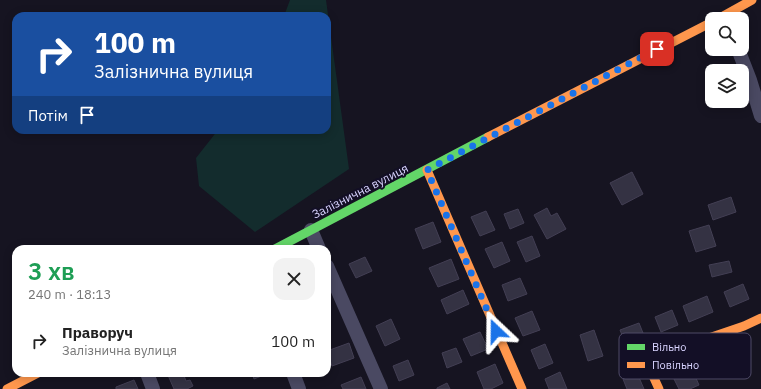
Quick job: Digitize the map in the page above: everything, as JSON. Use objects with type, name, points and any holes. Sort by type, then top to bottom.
[{"type":"street","name":"Залізнична вулиця","points":[[732,12],[752,0]]},
{"type":"street","name":"Залізнична вулиця","points":[[283,245],[643,56],[705,26]]},
{"type":"street","points":[[741,56],[761,116]]},
{"type":"street","points":[[427,170],[522,389]]},
{"type":"street","points":[[311,230],[317,245]]},
{"type":"street","points":[[331,275],[381,389]]},
{"type":"street","points":[[723,333],[761,318]]},
{"type":"street","points":[[13,388],[31,377]]},
{"type":"street","points":[[148,377],[153,389]]},
{"type":"street","points":[[294,377],[299,389]]},
{"type":"street","points":[[654,379],[659,389]]},
{"type":"green space","points":[[290,0],[326,0],[328,12],[286,12]]},
{"type":"green space","points":[[331,37],[349,169],[255,232],[199,186],[196,158],[215,134],[331,134]]},
{"type":"building","points":[[632,172],[643,194],[622,205],[610,183]]},
{"type":"building","points":[[731,197],[736,212],[713,220],[708,205]]},
{"type":"building","points":[[547,208],[551,216],[557,213],[566,229],[547,239],[534,215]]},
{"type":"building","points":[[518,209],[524,223],[510,229],[504,214]]},
{"type":"building","points":[[486,211],[495,230],[480,236],[471,217]]},
{"type":"building","points":[[433,222],[441,242],[423,249],[415,229]]},
{"type":"building","points":[[709,225],[716,246],[696,252],[689,231]]},
{"type":"building","points":[[532,236],[540,256],[526,262],[517,242]]},
{"type":"building","points":[[502,242],[510,261],[494,268],[485,249]]},
{"type":"building","points":[[365,257],[372,271],[356,278],[349,264]]},
{"type":"building","points":[[451,259],[459,279],[438,287],[429,268]]},
{"type":"building","points":[[729,261],[732,272],[712,277],[709,265]]},
{"type":"building","points":[[520,278],[527,294],[508,301],[502,285]]},
{"type":"building","points":[[743,284],[749,299],[730,307],[724,292]]},
{"type":"building","points":[[463,290],[469,304],[447,314],[441,300]]},
{"type":"building","points":[[707,296],[713,312],[689,322],[683,306]]},
{"type":"building","points":[[672,310],[678,325],[661,332],[655,317]]},
{"type":"building","points":[[532,311],[540,330],[523,336],[515,318]]},
{"type":"building","points":[[391,319],[400,339],[385,346],[376,326]]},
{"type":"building","points":[[639,323],[643,333],[621,333],[620,330]]},
{"type":"building","points":[[594,330],[603,356],[588,361],[580,335]]},
{"type":"building","points":[[480,332],[488,349],[471,356],[463,339]]},
{"type":"building","points":[[349,343],[354,358],[332,366],[331,350]]},
{"type":"building","points":[[545,344],[553,363],[539,369],[531,350]]},
{"type":"building","points":[[456,348],[462,362],[447,368],[442,353]]},
{"type":"building","points":[[408,360],[414,375],[399,381],[393,366]]},
{"type":"building","points":[[495,364],[503,383],[491,389],[484,389],[477,372]]},
{"type":"building","points":[[560,372],[567,389],[549,389],[545,379]]},
{"type":"building","points":[[169,377],[184,377],[186,381],[190,380],[193,386],[187,389],[174,389]]},
{"type":"building","points":[[361,377],[366,389],[343,389],[341,385]]},
{"type":"building","points":[[623,379],[640,379],[644,389],[627,389]]},
{"type":"building","points":[[674,379],[696,379],[699,385],[690,389],[679,389]]},
{"type":"building","points":[[134,380],[138,389],[116,389],[116,387]]},
{"type":"building","points":[[447,383],[450,389],[437,389],[437,388]]},
{"type":"traffic: fast","points":[[283,245],[488,137]]},
{"type":"traffic: slow","points":[[731,12],[752,0]]},
{"type":"traffic: slow","points":[[488,137],[705,26]]},
{"type":"traffic: slow","points":[[427,170],[522,389]]},
{"type":"traffic: slow","points":[[723,333],[761,318]]},
{"type":"traffic: slow","points":[[7,389],[30,377]]},
{"type":"traffic: slow","points":[[654,379],[659,389]]},
{"type":"route","points":[[496,331],[427,170],[657,49]]}]
